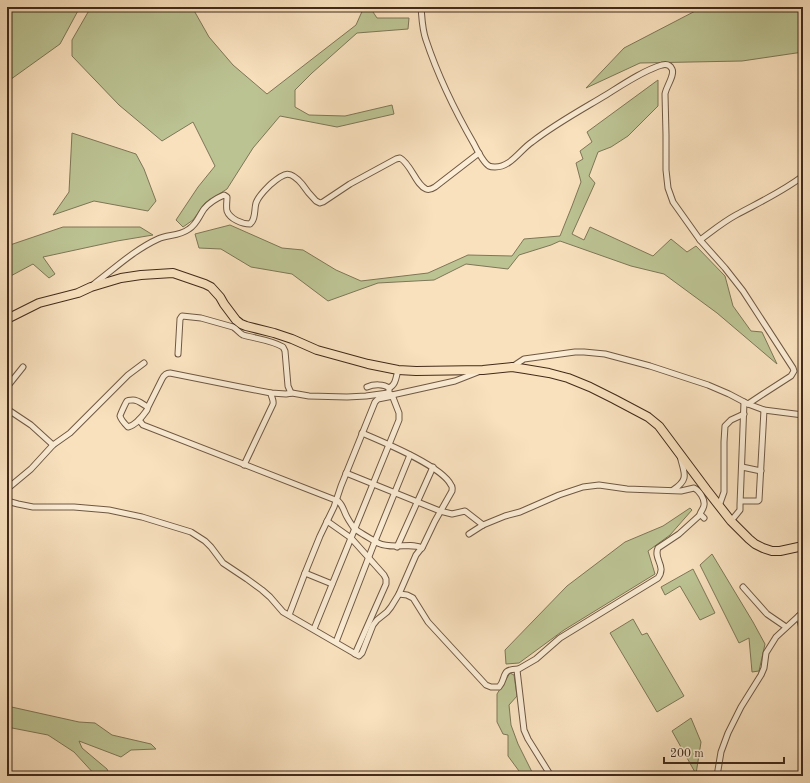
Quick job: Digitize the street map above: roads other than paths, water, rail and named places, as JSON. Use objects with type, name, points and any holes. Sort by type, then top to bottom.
[{"type":"main road","points":[[7,319],[39,303],[78,293],[90,287],[121,278],[173,273],[211,287],[236,320],[239,327],[292,339],[316,350],[368,364],[398,370],[416,371],[483,370],[512,367],[526,368],[568,378],[590,387],[648,417],[659,426],[719,506],[731,521],[749,539],[763,548],[772,551],[780,551],[803,546]]},
{"type":"street","points":[[421,7],[425,38],[440,77],[460,119],[479,153],[489,166],[495,167],[503,165],[512,160],[531,142],[642,74],[662,65],[672,67],[673,76],[665,89],[665,94],[666,170],[668,188],[673,202],[700,240],[743,291],[794,371],[791,376],[746,403]]},
{"type":"street","points":[[90,287],[143,248],[159,239],[181,234],[191,228],[204,209],[224,195],[226,197],[227,211],[230,215],[244,224],[250,224],[254,220],[256,203],[261,193],[278,178],[286,174],[291,174],[296,177],[316,201],[320,203],[350,184],[400,158],[405,162],[422,186],[426,189],[430,189],[435,187],[479,153]]},
{"type":"street","points":[[700,240],[736,215],[750,209],[803,176]]},
{"type":"street","points":[[178,354],[180,319],[182,316],[201,318],[233,327],[239,327],[242,334],[283,347],[285,350],[288,386],[291,393]]},
{"type":"street","points":[[512,367],[524,359],[575,352],[605,354],[635,361],[708,385],[764,410],[802,415],[803,426]]},
{"type":"street","points":[[7,489],[31,469],[53,445],[70,433],[128,375],[144,363]]},
{"type":"street","points":[[7,387],[23,367]]},
{"type":"street","points":[[289,615],[375,402],[391,393],[398,370]]},
{"type":"street","points":[[148,408],[135,400],[128,400],[120,416],[127,427],[130,427],[139,420],[148,408],[163,377],[170,373],[271,393],[347,397],[391,393],[455,381],[483,370]]},
{"type":"street","points":[[314,629],[400,417],[391,393],[387,387],[375,385],[367,387]]},
{"type":"street","points":[[244,465],[273,404],[271,393]]},
{"type":"street","points":[[731,521],[740,510],[744,414],[746,403]]},
{"type":"street","points":[[7,409],[35,428],[53,445]]},
{"type":"street","points":[[741,502],[759,500],[764,410]]},
{"type":"street","points":[[719,506],[724,492],[725,426],[731,420],[744,414]]},
{"type":"street","points":[[139,420],[143,425],[336,500],[342,504],[355,529],[385,546],[397,547],[416,545],[422,548]]},
{"type":"street","points":[[7,501],[33,507],[74,507],[109,510],[142,517],[191,532],[205,541],[223,563],[254,584],[270,597],[282,610],[358,656],[362,653],[375,622],[389,610],[399,594],[416,555],[422,548],[440,511],[452,491],[452,486],[446,478],[433,467],[362,433]]},
{"type":"street","points":[[672,491],[682,484],[684,478],[678,451]]},
{"type":"street","points":[[336,642],[394,492],[410,455]]},
{"type":"street","points":[[397,547],[433,467]]},
{"type":"street","points":[[742,467],[761,471]]},
{"type":"street","points":[[346,473],[440,511],[452,514],[465,511],[483,525]]},
{"type":"street","points":[[399,594],[413,598],[428,622],[486,685],[491,687],[499,687],[508,671],[518,669],[536,659],[560,638],[658,578],[661,567],[656,554],[658,548],[702,516],[700,511],[704,506],[704,502],[697,489],[694,488],[681,491],[672,491],[599,486],[583,487],[483,525],[469,534]]},
{"type":"street","points":[[327,521],[351,538],[386,579],[355,654]]},
{"type":"street","points":[[305,573],[332,584]]},
{"type":"street","points":[[743,587],[767,614],[786,627]]},
{"type":"street","points":[[717,776],[721,752],[734,720],[746,698],[758,682],[764,668],[766,652],[776,637],[801,614]]},
{"type":"street","points":[[801,614],[803,633]]},
{"type":"street","points":[[518,669],[516,672],[524,730],[551,776]]}]
